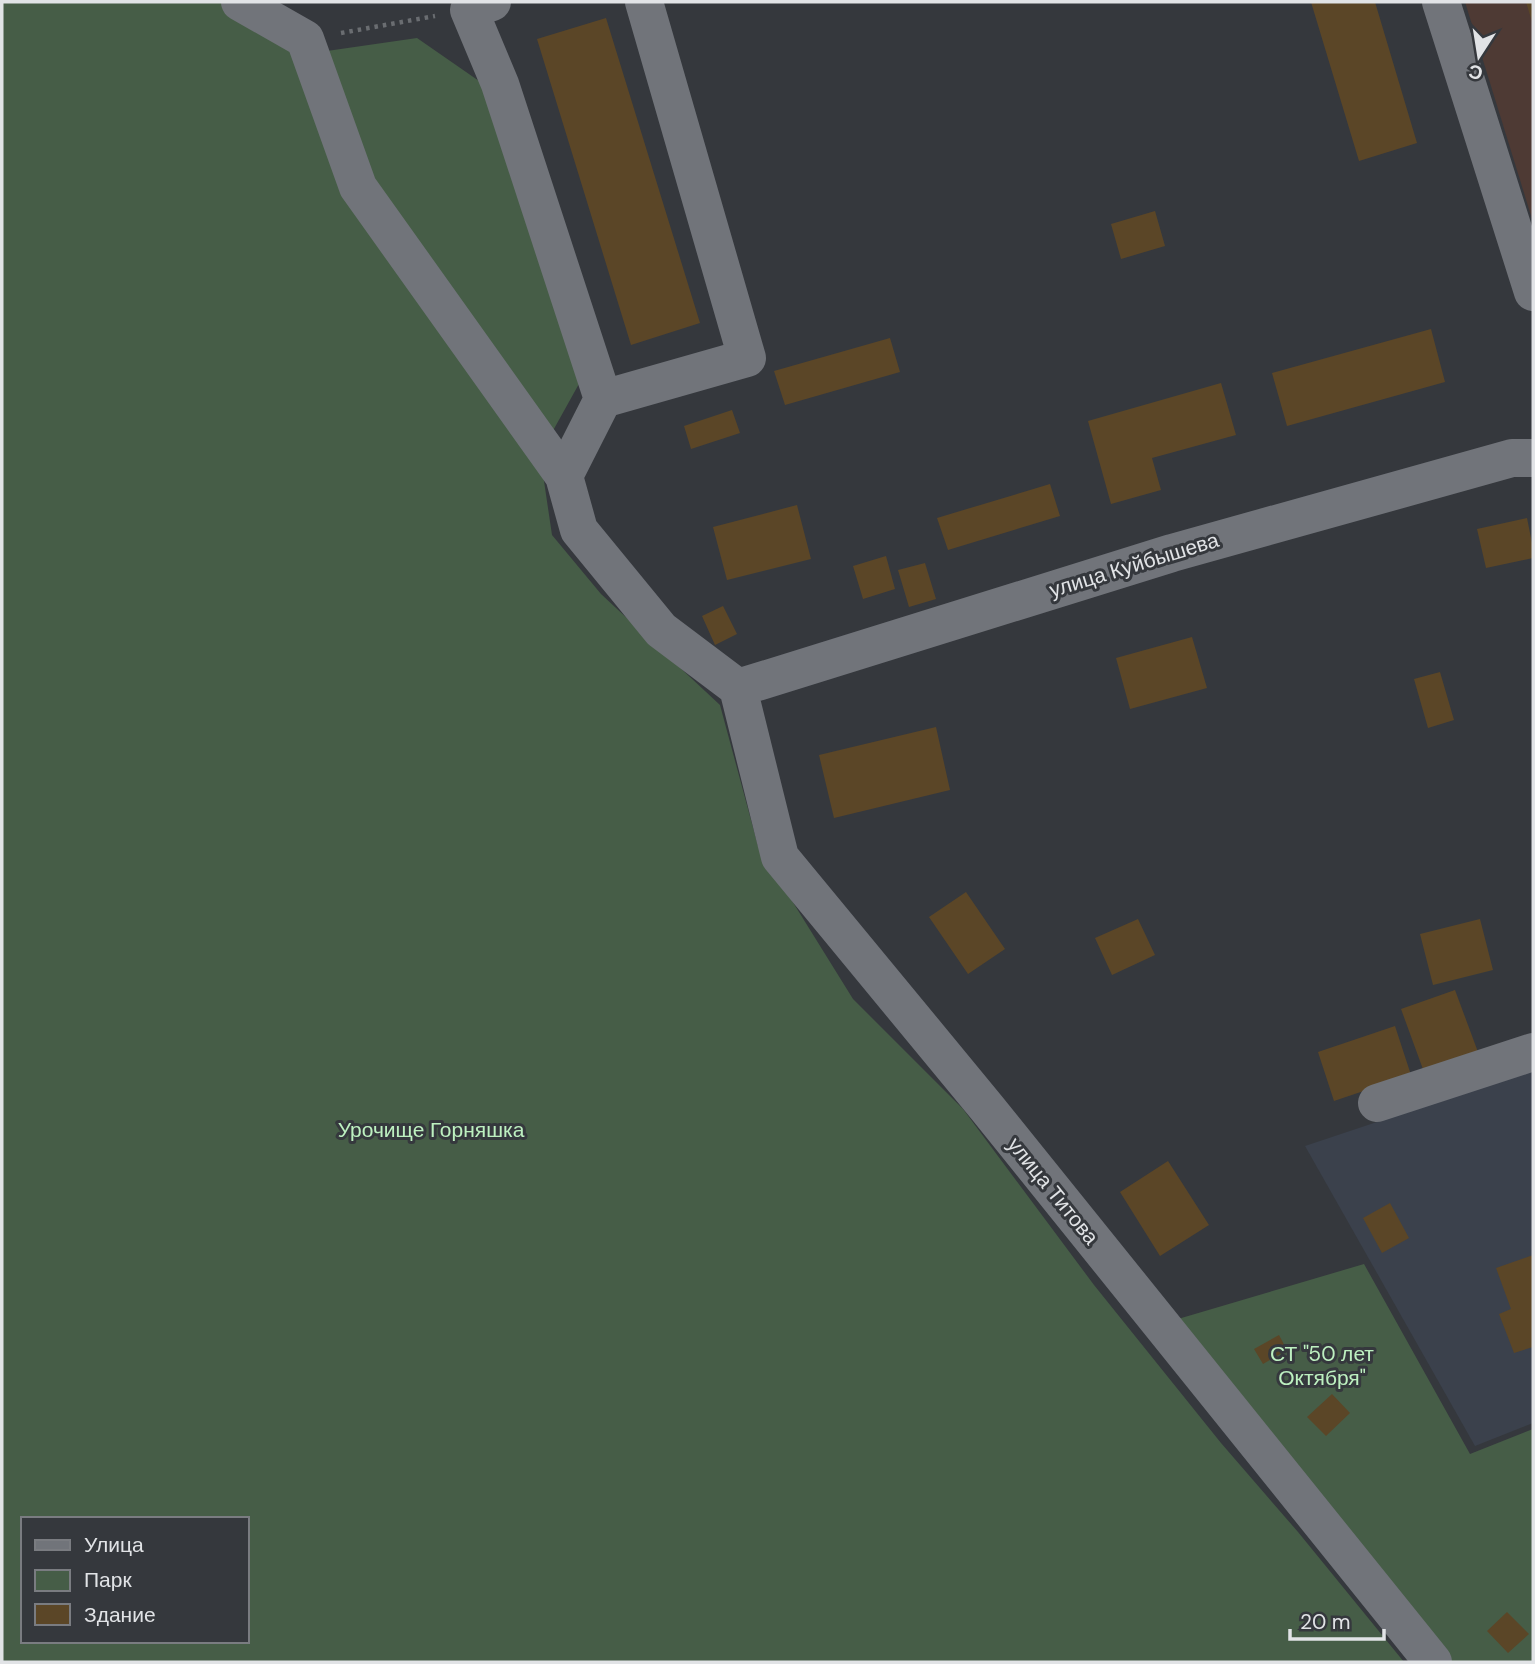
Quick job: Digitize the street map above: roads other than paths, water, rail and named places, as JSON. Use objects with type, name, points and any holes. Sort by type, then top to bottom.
[{"type":"street","points":[[240,2],[305,39],[358,187],[564,476],[579,530],[661,630],[738,688]]},
{"type":"street","points":[[603,399],[747,358],[644,2]]},
{"type":"street","points":[[1441,2],[1533,292]]},
{"type":"street","points":[[481,6],[500,84],[603,399],[564,476]]},
{"type":"street","name":"улица Куйбышева","points":[[738,688],[1172,552],[1512,458],[1533,458]]},
{"type":"street","name":"улица Титова","points":[[738,688],[780,857],[987,1108],[1433,1662]]},
{"type":"street","points":[[1377,1103],[1533,1052]]},
{"type":"park label","name":"Урочище Горняшка","points":[[431,1130]]},
{"type":"park label","name":"СТ \"50 лет Октября\"","points":[[1322,1366]]}]
